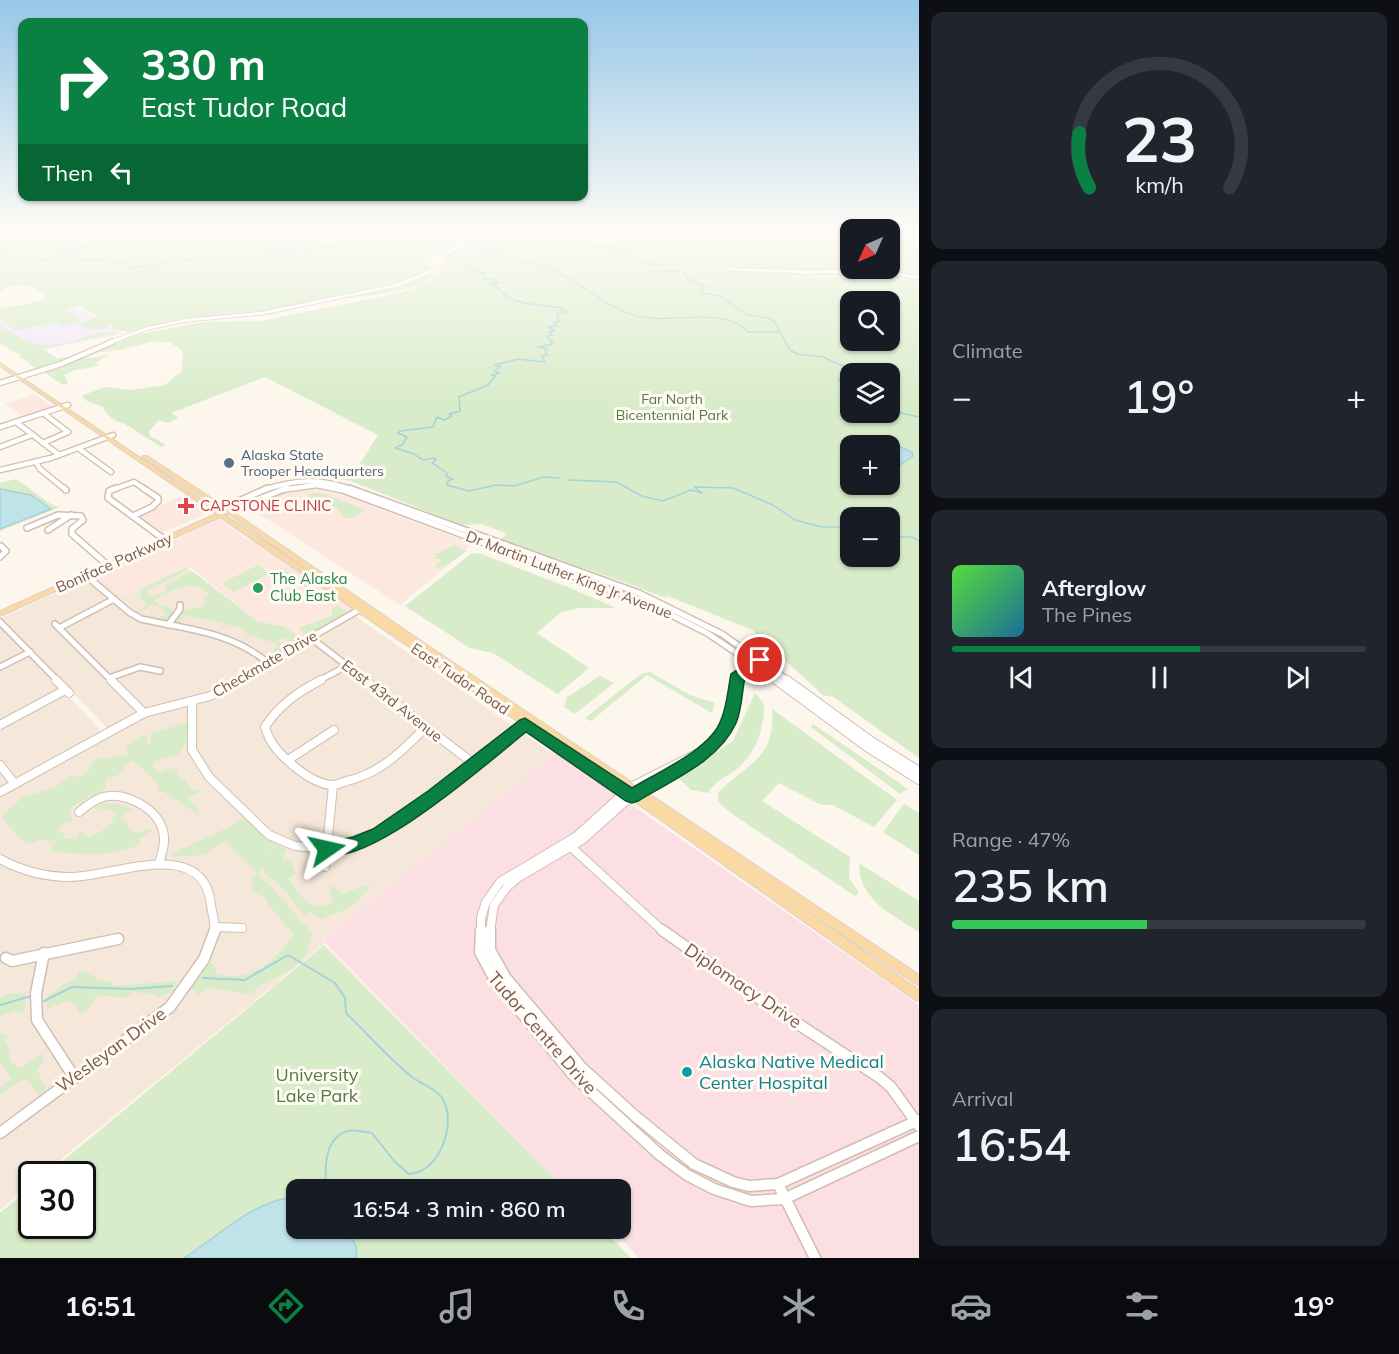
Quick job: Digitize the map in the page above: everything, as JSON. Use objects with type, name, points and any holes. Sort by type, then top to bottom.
[{"type":"main road","name":"East Tudor Road","points":[[0,359],[65,406],[528,722],[919,981]]},
{"type":"main road","name":"East Tudor Road","points":[[0,364],[22,376]]},
{"type":"main road","name":"Boniface Parkway","points":[[0,609],[84,574],[105,562],[222,511]]},
{"type":"main road","name":"Boniface Parkway","points":[[0,614],[222,511]]},
{"type":"main road","name":"East Tudor Road","points":[[631,791],[919,996]]},
{"type":"street","points":[[0,383],[61,364],[120,338],[155,327],[188,320],[272,311],[380,289]]},
{"type":"street","points":[[0,427],[65,406]]},
{"type":"street","points":[[43,413],[68,432],[43,443]]},
{"type":"street","points":[[16,422],[59,455]]},
{"type":"street","points":[[0,447],[32,435]]},
{"type":"street","points":[[0,470],[59,455],[110,436]]},
{"type":"street","points":[[78,448],[111,472]]},
{"type":"street","points":[[36,462],[40,469],[66,490]]},
{"type":"street","points":[[133,516],[152,507],[158,502],[157,497],[135,482],[125,483],[107,493],[109,498],[133,516],[161,537]]},
{"type":"street","points":[[222,511],[279,489],[322,483]]},
{"type":"street","name":"Dr Martin Luther King Jr Avenue","points":[[322,483],[668,612],[784,677],[801,694],[871,750],[919,780]]},
{"type":"street","name":"Dr Martin Luther King Jr Avenue","points":[[322,483],[344,485],[639,593],[711,628],[776,680],[919,771]]},
{"type":"street","points":[[48,530],[60,524],[71,514]]},
{"type":"street","points":[[27,528],[58,515],[71,514],[84,518],[72,530],[73,536],[105,562]]},
{"type":"street","points":[[0,557],[6,551],[1,546]]},
{"type":"street","points":[[84,574],[141,619],[235,640],[257,651],[268,663]]},
{"type":"street","points":[[114,599],[57,626],[144,713]]},
{"type":"street","points":[[168,625],[180,609],[180,605]]},
{"type":"street","name":"Checkmate Drive","points":[[0,792],[103,730],[144,713],[210,696],[363,608]]},
{"type":"street","points":[[668,612],[676,612],[711,628]]},
{"type":"street","points":[[0,622],[67,691],[0,725]]},
{"type":"street","name":"East 43rd Avenue","points":[[311,638],[474,764]]},
{"type":"street","points":[[0,667],[30,652]]},
{"type":"street","name":"Tudor Centre Drive","points":[[756,662],[738,674],[729,721],[725,731],[710,747],[698,756],[631,791],[569,845],[519,877],[500,894],[494,905],[489,939],[490,950],[496,963],[582,1068],[667,1144],[694,1164],[717,1176],[749,1186],[778,1184],[918,1122]]},
{"type":"street","points":[[109,678],[137,665],[151,666],[160,670]]},
{"type":"street","points":[[346,666],[284,701],[272,713],[265,727],[268,738],[278,752],[307,777],[333,785],[368,775],[394,759],[426,727]]},
{"type":"street","points":[[192,701],[192,750],[209,777],[269,835],[295,846],[327,849],[355,844],[379,834],[528,722]]},
{"type":"street","points":[[288,760],[334,730]]},
{"type":"street","points":[[0,765],[15,784]]},
{"type":"street","points":[[326,867],[333,785]]},
{"type":"street","points":[[79,812],[96,799],[112,796],[130,799],[145,806],[158,821],[165,838],[159,863]]},
{"type":"street","name":"Tudor Centre Drive","points":[[569,845],[506,877],[494,889],[481,918],[478,938],[480,952],[496,982],[575,1077],[660,1155],[687,1175],[714,1189],[751,1201],[784,1199],[919,1136]]},
{"type":"street","name":"Diplomacy Drive","points":[[569,845],[655,925],[750,992],[879,1077],[891,1087],[918,1122]]},
{"type":"street","points":[[1,862],[47,876],[80,877],[159,863],[188,869],[199,876],[208,888],[215,927],[242,928]]},
{"type":"street","name":"Wesleyan Drive","points":[[0,1133],[170,1007],[187,987],[203,960],[215,927]]},
{"type":"street","points":[[6,958],[12,961],[118,939]]},
{"type":"street","points":[[44,953],[36,993],[37,1020],[74,1077]]},
{"type":"street","points":[[778,1184],[815,1258]]},
{"type":"shaded area","points":[[59,298],[122,334],[21,354],[0,340],[0,315]]},
{"type":"shaded area","points":[[35,394],[54,407],[24,417],[5,404]]},
{"type":"shaded area","points":[[322,489],[473,544],[400,605],[248,507],[289,491]]},
{"type":"shaded area","points":[[185,495],[207,511],[206,514],[161,533],[137,516]]},
{"type":"shaded area","points":[[220,519],[246,539],[251,539],[354,610],[302,639],[285,627],[257,621],[190,567],[124,596],[97,574]]},
{"type":"shaded area","points":[[188,568],[257,621],[285,627],[308,643],[355,616],[550,752],[556,752],[323,941],[324,944],[59,1161],[18,1161],[18,1195],[0,1210],[0,795],[111,732],[1,618],[97,574],[124,596]]},
{"type":"shaded area","points":[[0,627],[98,727],[99,732],[0,787]]},
{"type":"shaded area","points":[[556,752],[919,1005],[919,1258],[639,1258],[622,1239],[631,1239],[631,1179],[555,1179],[323,941]]},
{"type":"green space","name":"Far North Bicentennial Park","points":[[35,289],[377,289],[273,310],[179,319],[129,332],[113,329],[112,326],[94,329],[77,325],[97,316],[78,306],[65,310],[79,317],[80,321],[62,327],[56,323],[16,330],[0,320],[0,308],[41,300],[46,297]]},
{"type":"green space","points":[[388,289],[406,289],[338,299]]},
{"type":"green space","name":"Far North Bicentennial Park","points":[[413,289],[919,289],[919,758],[833,697],[823,695],[752,630],[668,596],[666,598],[500,540],[507,534],[482,524],[460,525],[351,481],[333,478],[332,473],[359,465],[378,435],[265,377],[171,413],[179,418],[167,423],[159,420],[149,431],[150,436],[166,445],[161,447],[115,420],[103,407],[87,401],[82,396],[104,387],[132,390],[165,385],[182,371],[183,351],[169,342],[155,342],[158,340],[119,350],[92,353],[135,335],[203,322],[261,321]]},
{"type":"green space","points":[[329,301],[266,315],[256,316],[271,312]]},
{"type":"green space","points":[[0,325],[25,340],[46,345],[68,342],[96,334],[95,332],[119,333],[43,349],[57,358],[71,357],[37,369],[19,356],[21,354],[15,353],[0,343]]},
{"type":"green space","points":[[110,354],[96,363],[98,366],[75,370],[64,375],[68,384],[63,385],[44,372],[83,357],[92,358]]},
{"type":"green space","points":[[16,479],[52,505],[60,507],[0,531],[0,483]]},
{"type":"green space","points":[[313,493],[325,494],[366,510],[353,518],[345,518],[337,509],[322,500],[305,502],[303,499]]},
{"type":"green space","points":[[455,545],[466,551],[443,567],[434,567],[442,559],[433,559],[436,554]]},
{"type":"green space","points":[[472,553],[481,554],[568,587],[616,608],[580,608],[561,612],[537,633],[589,668],[558,694],[493,653],[470,648],[405,606]]},
{"type":"green space","points":[[258,565],[269,574],[234,592],[222,583]]},
{"type":"green space","points":[[187,567],[188,569],[146,592],[154,597],[167,590],[165,587],[167,584],[192,571],[257,621],[285,627],[302,639],[292,645],[283,637],[278,641],[283,646],[280,653],[273,652],[277,644],[252,635],[238,639],[236,638],[244,637],[248,632],[242,628],[187,615],[177,625],[172,624],[185,610],[205,606],[204,598],[209,594],[196,586],[182,587],[154,600],[160,606],[169,606],[174,612],[167,622],[149,620],[148,617],[154,614],[157,618],[167,615],[163,609],[153,604],[137,614],[134,612],[144,608],[147,601],[141,601],[140,589]]},
{"type":"green space","points":[[281,568],[331,602],[323,603],[311,599],[309,590],[296,581],[290,583],[278,573]]},
{"type":"green space","points":[[338,605],[345,611],[345,615],[311,634],[304,634],[299,628],[331,616],[333,608]]},
{"type":"green space","points":[[650,672],[690,695],[715,703],[712,713],[647,675],[591,721],[585,718],[641,674]]},
{"type":"green space","points":[[600,676],[614,683],[575,714],[564,707],[567,697]]},
{"type":"green space","points":[[755,693],[764,704],[764,713],[761,731],[750,755],[737,769],[718,781],[708,793],[691,790],[677,777],[733,741]]},
{"type":"green space","points":[[772,709],[897,800],[874,827],[833,805],[821,805],[779,783],[762,801],[850,857],[849,878],[859,893],[855,896],[735,816],[718,802],[718,793],[764,751],[772,726]]},
{"type":"green space","points":[[188,722],[188,738],[179,754],[156,761],[152,766],[159,773],[170,768],[178,770],[178,776],[185,779],[192,790],[204,790],[187,797],[198,809],[199,815],[164,792],[157,790],[158,786],[149,775],[131,761],[118,775],[106,780],[106,788],[93,797],[88,796],[87,799],[69,810],[73,821],[65,823],[58,831],[67,834],[62,839],[77,838],[81,830],[88,838],[109,826],[116,811],[94,808],[107,803],[117,804],[132,809],[120,817],[136,834],[148,828],[153,831],[140,838],[140,845],[118,852],[95,854],[49,851],[56,841],[40,840],[29,844],[19,838],[1,816],[23,797],[55,787],[72,776],[79,777],[90,769],[97,757],[107,759],[128,754],[125,747],[143,735],[147,736],[147,745],[151,743],[150,734]]},
{"type":"green space","points":[[813,724],[908,789],[900,794],[811,727]]},
{"type":"green space","points":[[904,804],[919,813],[919,855],[883,832]]},
{"type":"green space","points":[[244,818],[275,843],[264,859],[276,844],[287,849],[281,860],[290,859],[296,874],[288,879],[310,903],[332,904],[330,888],[335,886],[342,894],[366,885],[371,886],[350,908],[320,919],[309,911],[304,916],[287,892],[265,873],[262,867],[259,876],[268,883],[313,934],[305,955],[296,965],[251,994],[209,988],[199,995],[190,987],[203,973],[207,961],[214,965],[217,974],[242,975],[262,968],[294,935],[268,904],[265,897],[252,892],[251,877],[257,874],[224,841],[205,855],[169,857]]},
{"type":"green space","points":[[859,863],[919,901],[919,932],[878,905],[864,887]]},
{"type":"green space","name":"University Lake Park","points":[[324,945],[555,1179],[286,1179],[286,1239],[613,1239],[631,1258],[0,1258],[0,1213],[18,1198],[18,1239],[96,1239],[96,1161],[63,1161]]},
{"type":"green space","points":[[79,972],[110,981],[113,986],[177,981],[173,992],[158,997],[152,994],[132,992],[127,998],[96,995],[94,1001],[84,1012],[78,1012],[76,1005],[67,1001],[47,1009],[47,997],[64,984],[75,980]]},
{"type":"green space","points":[[25,993],[25,1010],[19,1012],[15,1010],[0,1016],[0,998],[5,994]]},
{"type":"green space","points":[[0,1034],[9,1036],[5,1040],[10,1051],[7,1053],[13,1064],[21,1068],[43,1053],[43,1063],[37,1070],[47,1092],[42,1099],[27,1080],[20,1081],[0,1094],[0,1088],[12,1079],[0,1063]]},
{"type":"water","points":[[900,447],[912,452],[913,456],[900,465]]},
{"type":"water","points":[[0,489],[31,495],[51,509],[0,529]]},
{"type":"water","points":[[286,1198],[286,1239],[352,1239],[356,1246],[357,1258],[184,1258],[234,1222],[274,1201]]},
{"type":"waterway","points":[[498,289],[509,298],[528,304],[563,308],[560,310],[567,312],[557,315],[559,321],[554,324],[557,326],[548,327],[555,330],[549,332],[553,335],[547,336],[553,344],[538,347],[547,349],[545,352],[548,355],[542,356],[545,362],[518,359],[495,365],[500,367],[494,371],[500,373],[491,375],[495,376],[488,385],[459,397],[460,411],[449,414],[452,416],[444,420],[437,417],[433,427],[400,431],[398,433],[407,437],[402,445],[395,448],[414,454],[423,460],[434,458],[436,460],[432,463],[447,473],[446,476],[453,479],[448,481],[447,485],[469,491],[496,485],[514,486],[544,477],[559,478]]},
{"type":"waterway","points":[[585,289],[606,303],[637,316],[650,318],[711,317],[726,319],[738,324],[748,332],[779,332]]},
{"type":"waterway","points":[[703,289],[701,293],[720,296],[747,315],[768,318],[775,322],[789,349],[797,354],[823,357],[840,365]]},
{"type":"waterway","points":[[900,413],[919,417]]},
{"type":"waterway","points":[[569,480],[616,482],[642,496],[663,501],[691,490],[702,493],[694,487],[733,488],[773,505],[795,520],[822,527],[840,527]]},
{"type":"waterway","points":[[900,537],[912,537],[919,541]]},
{"type":"waterway","points":[[203,978],[245,980],[288,955],[335,983],[345,998],[346,1013],[403,1070],[436,1091],[442,1098],[447,1111],[447,1131],[440,1151],[428,1167],[409,1174],[395,1162],[372,1133],[356,1130],[348,1131],[334,1140],[327,1156],[326,1179]]},
{"type":"waterway","points":[[44,1001],[72,987],[131,989],[172,986]]},
{"type":"waterway","points":[[0,1005],[31,996]]},
{"type":"place","name":"Alaska State Trooper Headquarters","points":[[229,463]]},
{"type":"place","name":"CAPSTONE CLINIC","points":[[186,506]]},
{"type":"place","name":"The Alaska Club East","points":[[258,588]]},
{"type":"place","name":"Alaska Native Medical Center Hospital","points":[[687,1072]]},
{"type":"route","points":[[327,849],[355,844],[379,834],[434,795],[525,724],[632,796],[698,756],[718,739],[725,731],[729,721],[738,674],[760,660]]}]
